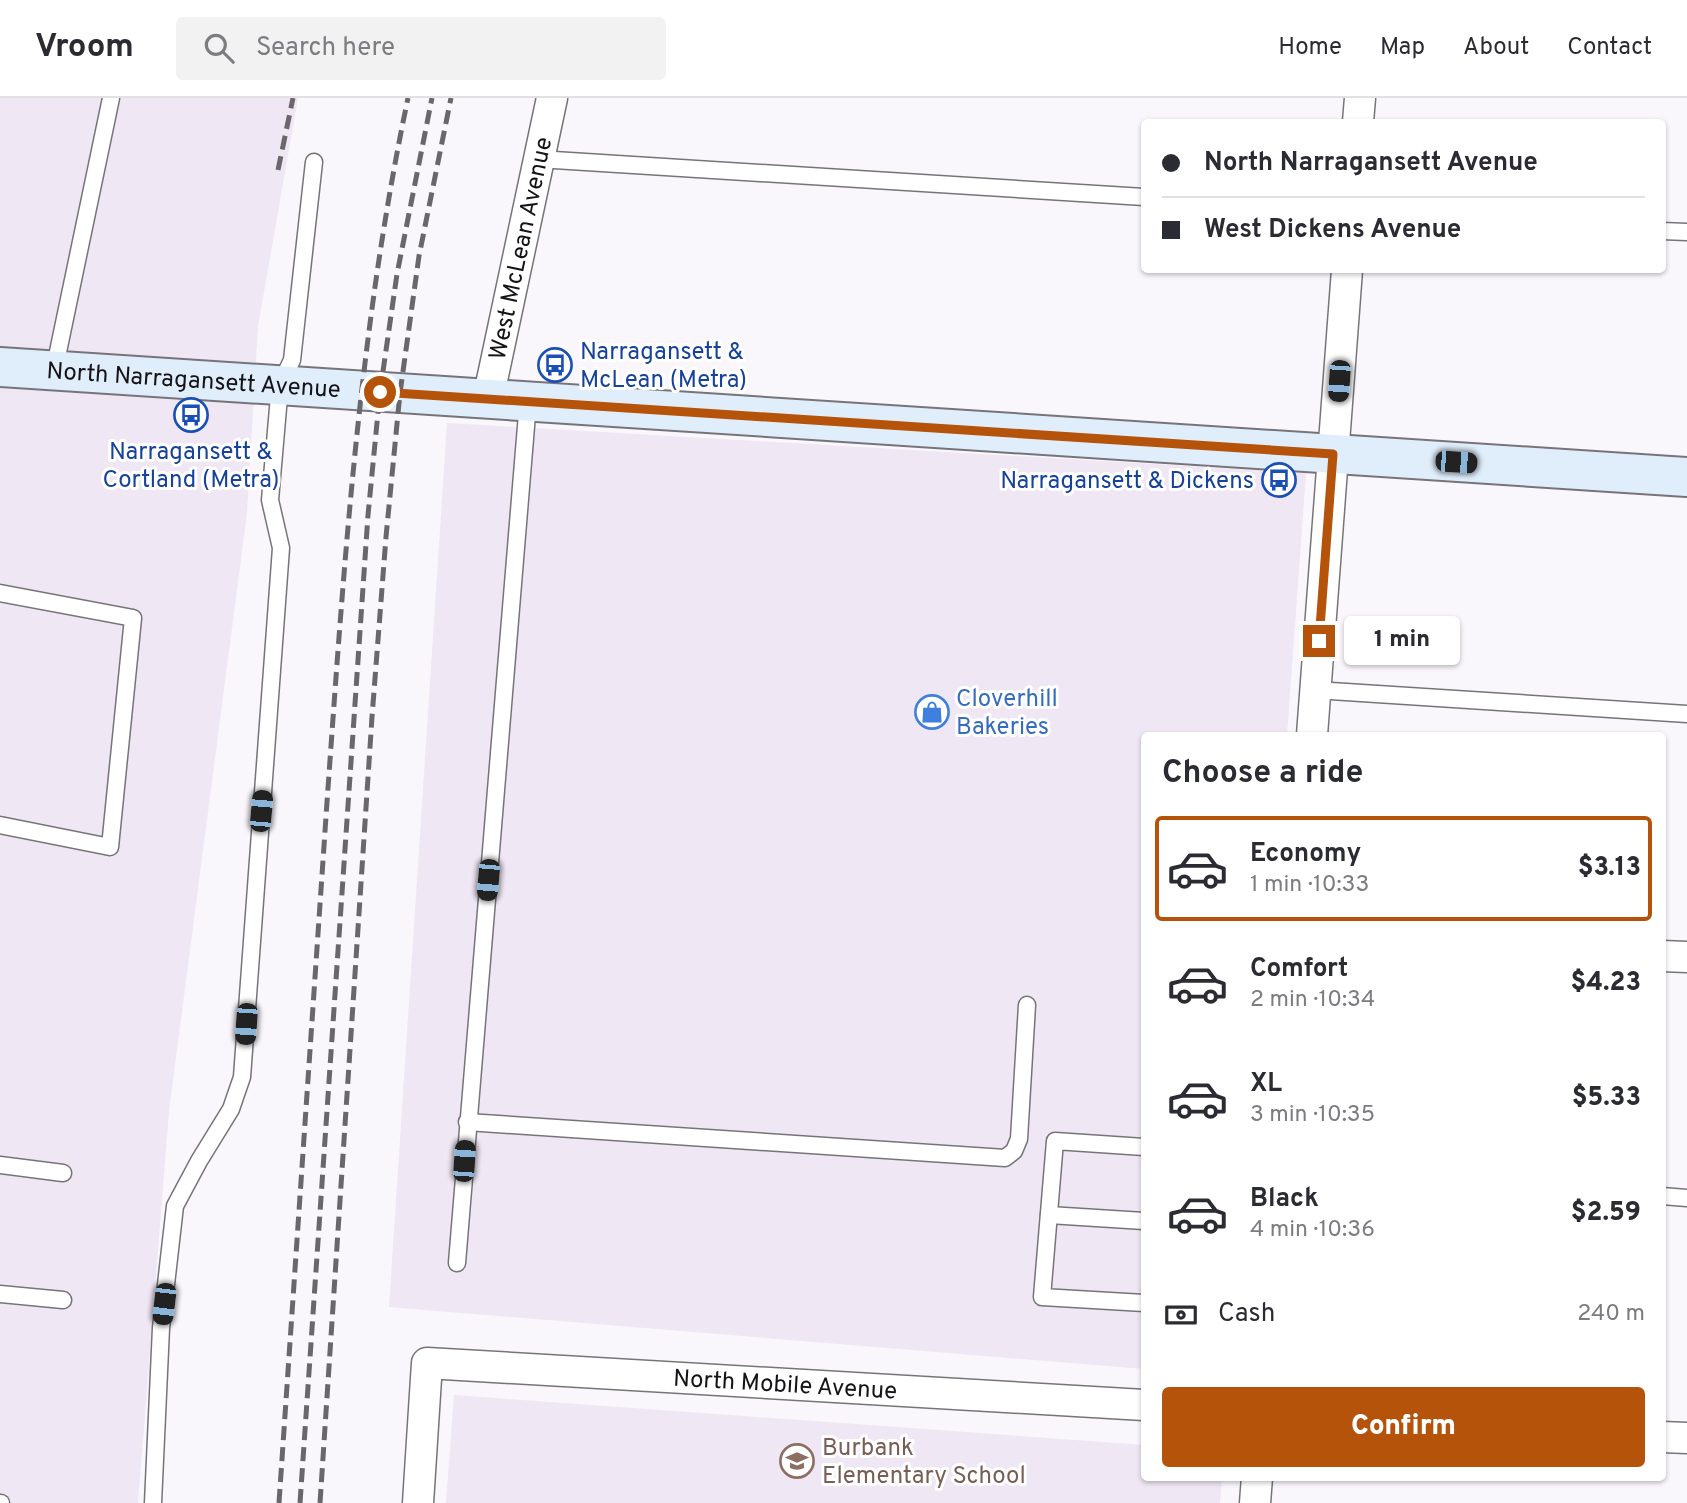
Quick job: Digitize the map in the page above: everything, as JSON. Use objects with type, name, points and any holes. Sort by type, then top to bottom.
[{"type":"street","name":"West McLean Avenue","points":[[488,399],[552,98]]},
{"type":"street","points":[[1358,119],[1360,98]]},
{"type":"street","points":[[1312,732],[1347,273]]},
{"type":"street","name":"North Narragansett Avenue","points":[[0,367],[1687,477]]},
{"type":"street","points":[[1666,956],[1687,957]]},
{"type":"street","name":"North Mobile Avenue","points":[[418,1503],[427,1363],[1141,1405]]},
{"type":"street","points":[[1666,1437],[1687,1438]]},
{"type":"street","points":[[1255,1503],[1257,1481]]},
{"type":"lane","points":[[54,371],[111,98]]},
{"type":"lane","points":[[538,159],[1141,197]]},
{"type":"lane","points":[[153,1503],[161,1328],[175,1206],[231,1110],[242,1077],[281,548],[270,500],[280,386],[292,360],[314,162]]},
{"type":"lane","points":[[1666,231],[1687,232]]},
{"type":"lane","points":[[457,1263],[528,402]]},
{"type":"lane","points":[[0,593],[133,618],[110,847],[0,825]]},
{"type":"lane","points":[[1315,690],[1687,714]]},
{"type":"lane","points":[[467,1122],[1005,1158],[1014,1151],[1018,1139],[1027,1005]]},
{"type":"lane","points":[[1141,1147],[1055,1141],[1042,1297],[1141,1303]]},
{"type":"lane","points":[[0,1165],[63,1173]]},
{"type":"lane","points":[[1666,1196],[1687,1198]]},
{"type":"lane","points":[[1049,1215],[1141,1221]]},
{"type":"lane","points":[[0,1294],[63,1300]]},
{"type":"shaded area","points":[[0,98],[298,98],[258,326],[247,513],[169,1111],[138,1503],[0,1503]]},
{"type":"shaded area","points":[[447,423],[1306,473],[1287,732],[1141,732],[1141,1369],[389,1307]]},
{"type":"shaded area","name":"Burbank Elementary School","points":[[454,1395],[1141,1445],[1141,1481],[1222,1481],[1220,1503],[446,1503]]},
{"type":"railway","points":[[278,170],[293,98]]},
{"type":"railway","points":[[279,1503],[347,537],[365,360],[377,273],[408,98]]},
{"type":"railway","points":[[300,1503],[368,515],[380,392],[397,274],[432,98]]},
{"type":"railway","points":[[320,1503],[386,537],[400,393],[419,256],[451,98]]},
{"type":"place","name":"Narragansett & McLean (Metra)","points":[[555,365]]},
{"type":"place","name":"Narragansett & Cortland (Metra)","points":[[191,415]]},
{"type":"place","name":"Narragansett & Dickens","points":[[1279,480]]},
{"type":"place","name":"Cloverhill Bakeries","points":[[932,712]]},
{"type":"place","name":"Burbank Elementary School","points":[[797,1461]]},
{"type":"route","points":[[380,392],[1333,454],[1319,641]]}]
